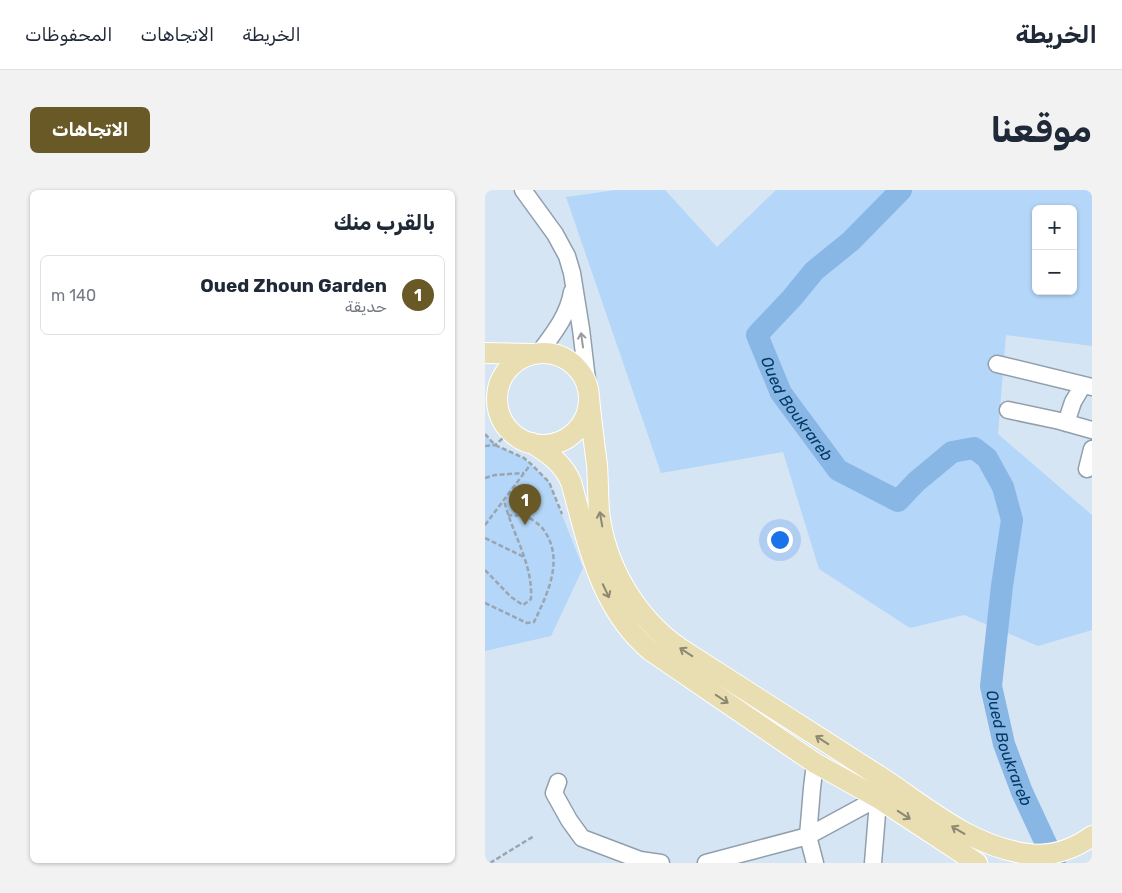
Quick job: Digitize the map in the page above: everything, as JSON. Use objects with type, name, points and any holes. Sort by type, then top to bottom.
[{"type":"main road","points":[[485,354],[556,355],[572,363],[581,372],[588,392],[597,467],[599,511],[606,545],[632,601],[644,617],[676,645],[880,776],[964,833],[1003,848],[1028,854],[1045,855],[1068,849],[1089,838]]},
{"type":"main road","points":[[537,354],[525,357],[515,363],[503,376],[497,398],[499,420],[523,440],[532,443],[553,444],[572,434],[585,418],[588,392]]},
{"type":"main road","points":[[532,443],[561,465],[571,482],[589,547],[609,597],[622,620],[637,638],[651,651],[815,762],[878,798],[977,863]]},
{"type":"street","points":[[523,190],[567,256],[574,285],[585,357],[588,392]]},
{"type":"street","points":[[537,354],[567,312],[574,285]]},
{"type":"street","points":[[997,364],[1087,386],[1073,402],[1066,423]]},
{"type":"street","points":[[1008,410],[1092,430]]},
{"type":"street","points":[[1087,469],[1092,449]]},
{"type":"street","points":[[815,762],[811,788],[808,836],[815,863]]},
{"type":"street","points":[[873,863],[880,776]]},
{"type":"street","points":[[558,782],[554,793],[569,820],[583,838],[640,860],[661,863]]},
{"type":"street","points":[[706,863],[808,836],[878,798]]},
{"type":"path","points":[[485,446],[495,445],[499,420]]},
{"type":"path","points":[[485,525],[531,464],[551,456]]},
{"type":"path","points":[[485,478],[495,475],[524,473]]},
{"type":"path","points":[[485,570],[511,597],[523,605],[531,599],[532,584],[525,558],[504,500]]},
{"type":"path","points":[[485,603],[527,622],[534,622],[552,575],[554,556],[551,540],[540,526],[526,516],[508,515]]},
{"type":"path","points":[[485,538],[525,558]]},
{"type":"path","points":[[490,863],[534,836]]},
{"type":"shaded area","points":[[616,190],[665,190],[717,247],[776,190],[1092,190],[1092,346],[1006,335],[998,434],[1092,515],[1092,630],[1038,646],[964,615],[910,628],[819,569],[783,452],[661,473],[566,197]]},
{"type":"shaded area","points":[[485,434],[495,445],[524,458],[549,482],[583,568],[551,636],[485,651]]},
{"type":"waterway","name":"Oued Boukrareb","points":[[901,190],[851,241],[814,271],[792,298],[757,335],[781,393],[838,470],[898,501],[916,482],[952,452],[974,448],[987,458],[1003,487],[1012,520],[1002,586],[991,686],[1004,744],[1022,792],[1055,863]]},
{"type":"place","name":"Oued Zhoun Garden","points":[[525,525]]}]
